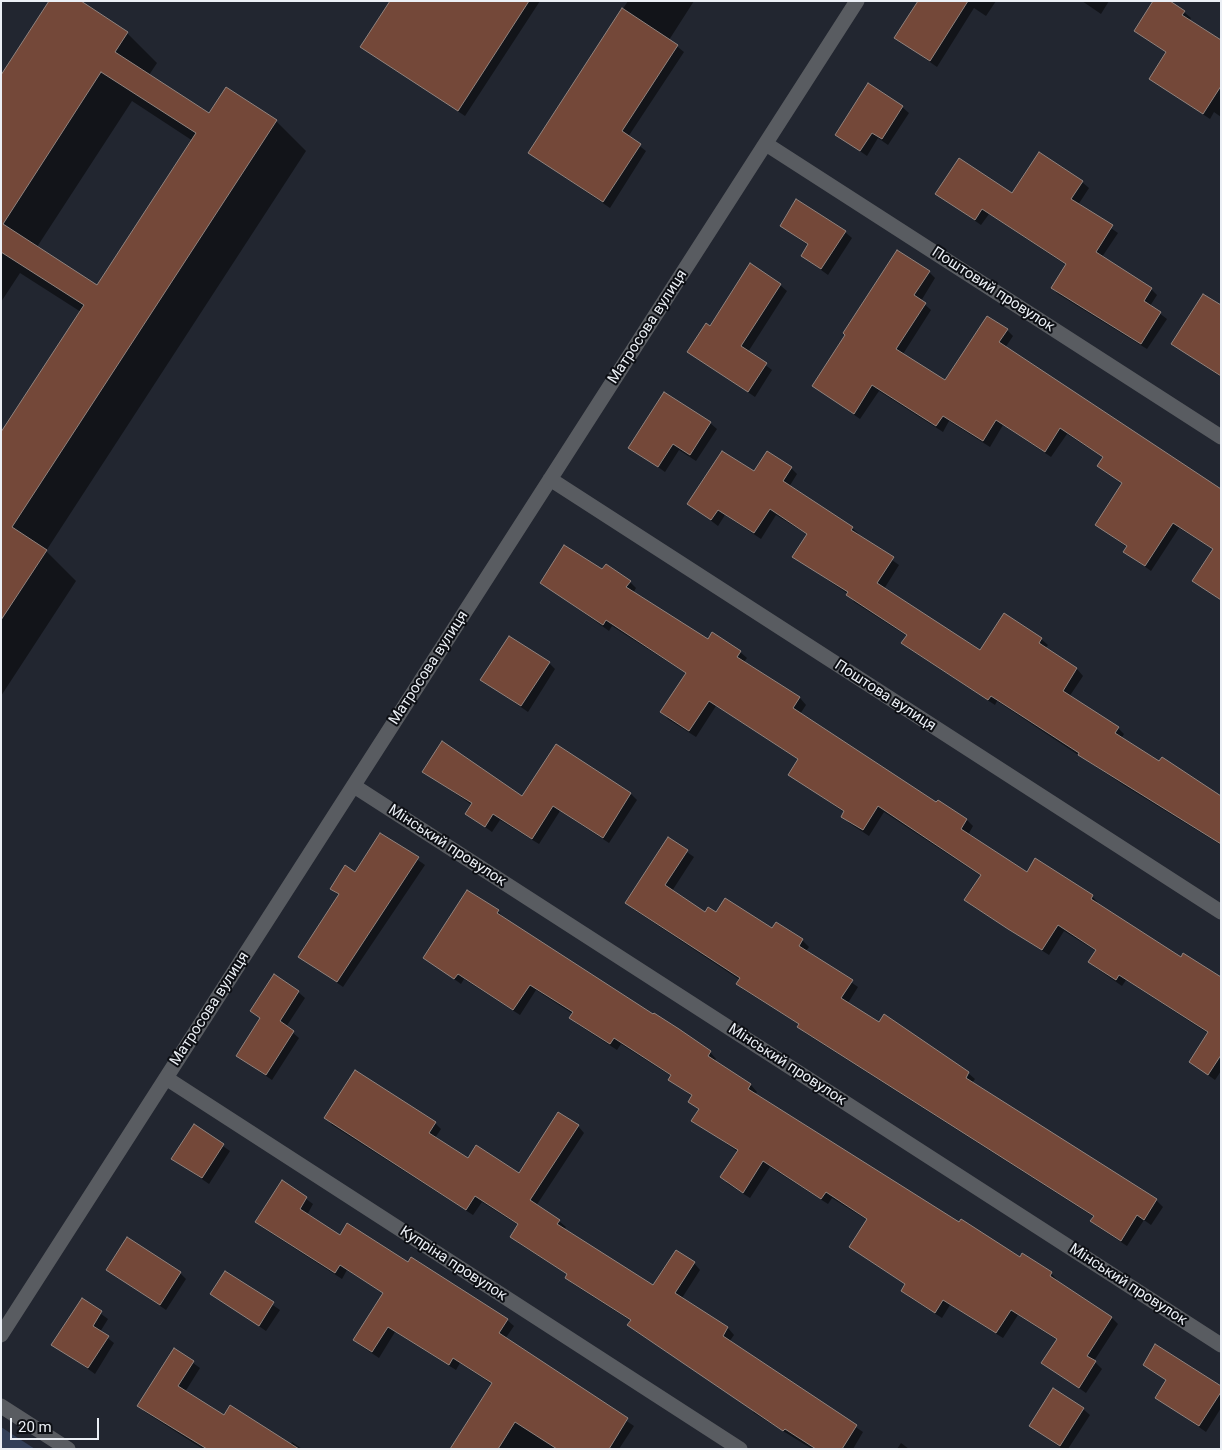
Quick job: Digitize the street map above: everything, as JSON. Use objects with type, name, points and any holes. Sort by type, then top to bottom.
[{"type":"street","name":"Матросова вулиця","points":[[1,1335],[857,1]]},
{"type":"street","name":"Поштовий провулок","points":[[766,144],[1221,437]]},
{"type":"street","name":"Поштова вулиця","points":[[550,480],[1221,912]]},
{"type":"street","name":"Мінський провулок","points":[[354,786],[1221,1345]]},
{"type":"street","name":"Купріна провулок","points":[[166,1078],[740,1449]]},
{"type":"street","points":[[1,1406],[68,1449]]},
{"type":"shaded area","points":[[1,1427],[35,1449],[1,1449]]},
{"type":"building","points":[[49,1],[81,1],[128,32],[115,52],[209,113],[226,87],[277,120],[12,527],[47,550],[1,620],[1,432],[84,305],[1,252],[1,75]],"holes":[[[101,72],[196,133],[97,285],[3,224]]]},
{"type":"building","points":[[390,1],[529,1],[458,111],[360,47]]},
{"type":"building","points":[[918,1],[968,1],[930,61],[894,38]]},
{"type":"building","points":[[1153,1],[1170,1],[1185,11],[1182,15],[1221,40],[1221,86],[1203,114],[1149,79],[1166,52],[1134,31]]},
{"type":"building","points":[[622,8],[678,45],[622,131],[641,144],[603,202],[528,153]]},
{"type":"building","points":[[868,83],[903,106],[882,139],[872,133],[860,151],[835,135]]},
{"type":"building","points":[[1039,152],[1083,181],[1071,199],[1113,225],[1096,252],[1152,288],[1144,301],[1161,312],[1141,344],[1051,288],[1066,264],[982,209],[975,220],[935,194],[959,158],[1012,193]]},
{"type":"building","points":[[796,199],[846,231],[821,269],[801,256],[808,244],[780,226]]},
{"type":"building","points":[[897,250],[930,271],[914,295],[926,303],[896,349],[945,380],[987,316],[1008,329],[999,342],[1221,489],[1221,600],[1192,581],[1213,549],[1173,523],[1145,566],[1123,552],[1127,546],[1095,525],[1122,483],[1097,466],[1103,457],[1060,428],[1045,452],[996,420],[983,441],[943,416],[936,426],[872,385],[854,414],[812,386],[845,335],[843,333]]},
{"type":"building","points":[[750,263],[781,284],[741,346],[767,363],[748,392],[687,352],[706,323],[710,326]]},
{"type":"building","points":[[1203,294],[1221,305],[1221,376],[1171,344]]},
{"type":"building","points":[[664,392],[711,422],[690,455],[673,444],[658,467],[628,448]]},
{"type":"building","points":[[722,451],[754,471],[767,451],[792,467],[783,481],[853,527],[851,530],[894,557],[877,583],[980,650],[1004,613],[1042,638],[1039,643],[1077,668],[1063,691],[1119,727],[1115,733],[1159,761],[1162,757],[1221,796],[1221,844],[1078,755],[1079,753],[991,696],[988,700],[901,643],[907,635],[846,595],[848,592],[792,557],[807,534],[770,509],[754,533],[718,510],[711,520],[687,504]]},
{"type":"building","points":[[564,545],[602,569],[606,564],[631,581],[626,587],[708,639],[712,632],[741,651],[737,657],[800,697],[793,708],[936,802],[938,800],[967,819],[961,829],[1027,872],[1035,858],[1093,895],[1091,899],[1181,957],[1183,953],[1221,977],[1221,1055],[1208,1075],[1189,1062],[1208,1032],[1119,975],[1116,980],[1088,962],[1096,950],[1058,925],[1042,950],[1008,929],[964,900],[981,875],[878,806],[863,830],[841,817],[844,811],[788,775],[798,759],[709,701],[689,731],[660,712],[686,673],[606,620],[603,625],[540,583]]},
{"type":"building","points":[[509,636],[550,662],[521,706],[480,680]]},
{"type":"building","points":[[442,741],[522,796],[556,744],[631,793],[603,838],[553,806],[532,839],[493,814],[485,827],[465,814],[472,803],[422,772]]},
{"type":"building","points":[[380,833],[419,857],[337,982],[298,957],[339,894],[330,889],[345,865],[355,872]]},
{"type":"building","points":[[668,837],[688,850],[665,885],[705,912],[708,907],[716,912],[725,898],[772,928],[776,922],[803,939],[799,946],[853,980],[841,998],[879,1022],[884,1014],[969,1072],[966,1078],[1157,1199],[1144,1220],[1137,1215],[1121,1241],[1090,1221],[1094,1216],[797,1027],[799,1024],[736,984],[740,978],[625,903]]},
{"type":"building","points":[[467,890],[499,910],[497,913],[711,1051],[708,1056],[751,1084],[748,1089],[959,1222],[961,1219],[1020,1257],[1022,1253],[1052,1272],[1050,1276],[1112,1317],[1087,1356],[1096,1361],[1079,1388],[1041,1363],[1057,1339],[1011,1310],[996,1333],[943,1300],[935,1313],[901,1291],[905,1284],[849,1247],[867,1219],[826,1192],[821,1199],[763,1161],[743,1193],[720,1177],[738,1150],[691,1121],[699,1109],[688,1102],[692,1095],[668,1080],[671,1075],[614,1038],[610,1044],[569,1018],[573,1012],[530,985],[513,1010],[458,974],[454,979],[423,958]]},
{"type":"building","points":[[274,974],[299,991],[280,1021],[294,1031],[266,1075],[236,1056],[260,1018],[250,1011]]},
{"type":"building","points":[[355,1070],[436,1122],[429,1133],[468,1158],[476,1145],[519,1173],[558,1112],[579,1125],[530,1200],[560,1220],[557,1224],[653,1285],[676,1250],[695,1262],[675,1293],[728,1327],[723,1336],[857,1425],[842,1449],[816,1449],[785,1429],[783,1431],[627,1325],[631,1320],[565,1278],[567,1274],[510,1237],[518,1224],[475,1196],[466,1210],[324,1118]]},
{"type":"building","points":[[194,1124],[224,1144],[202,1178],[171,1159]]},
{"type":"building","points":[[282,1180],[307,1197],[300,1209],[340,1235],[347,1223],[408,1262],[411,1257],[508,1319],[499,1333],[628,1418],[609,1449],[557,1449],[515,1422],[498,1449],[450,1449],[492,1383],[453,1358],[449,1365],[388,1327],[372,1352],[353,1340],[383,1293],[340,1265],[335,1273],[255,1222]]},
{"type":"building","points":[[127,1237],[181,1272],[160,1305],[106,1270]]},
{"type":"building","points":[[225,1271],[274,1302],[259,1326],[210,1294]]},
{"type":"building","points":[[82,1298],[102,1311],[93,1326],[109,1336],[88,1368],[51,1345]]},
{"type":"building","points":[[1155,1344],[1221,1386],[1221,1392],[1199,1426],[1155,1398],[1166,1380],[1143,1365]]},
{"type":"building","points":[[174,1348],[194,1361],[178,1386],[224,1415],[230,1405],[299,1449],[207,1449],[137,1406]]},
{"type":"building","points":[[1053,1388],[1084,1408],[1060,1446],[1029,1426]]}]
